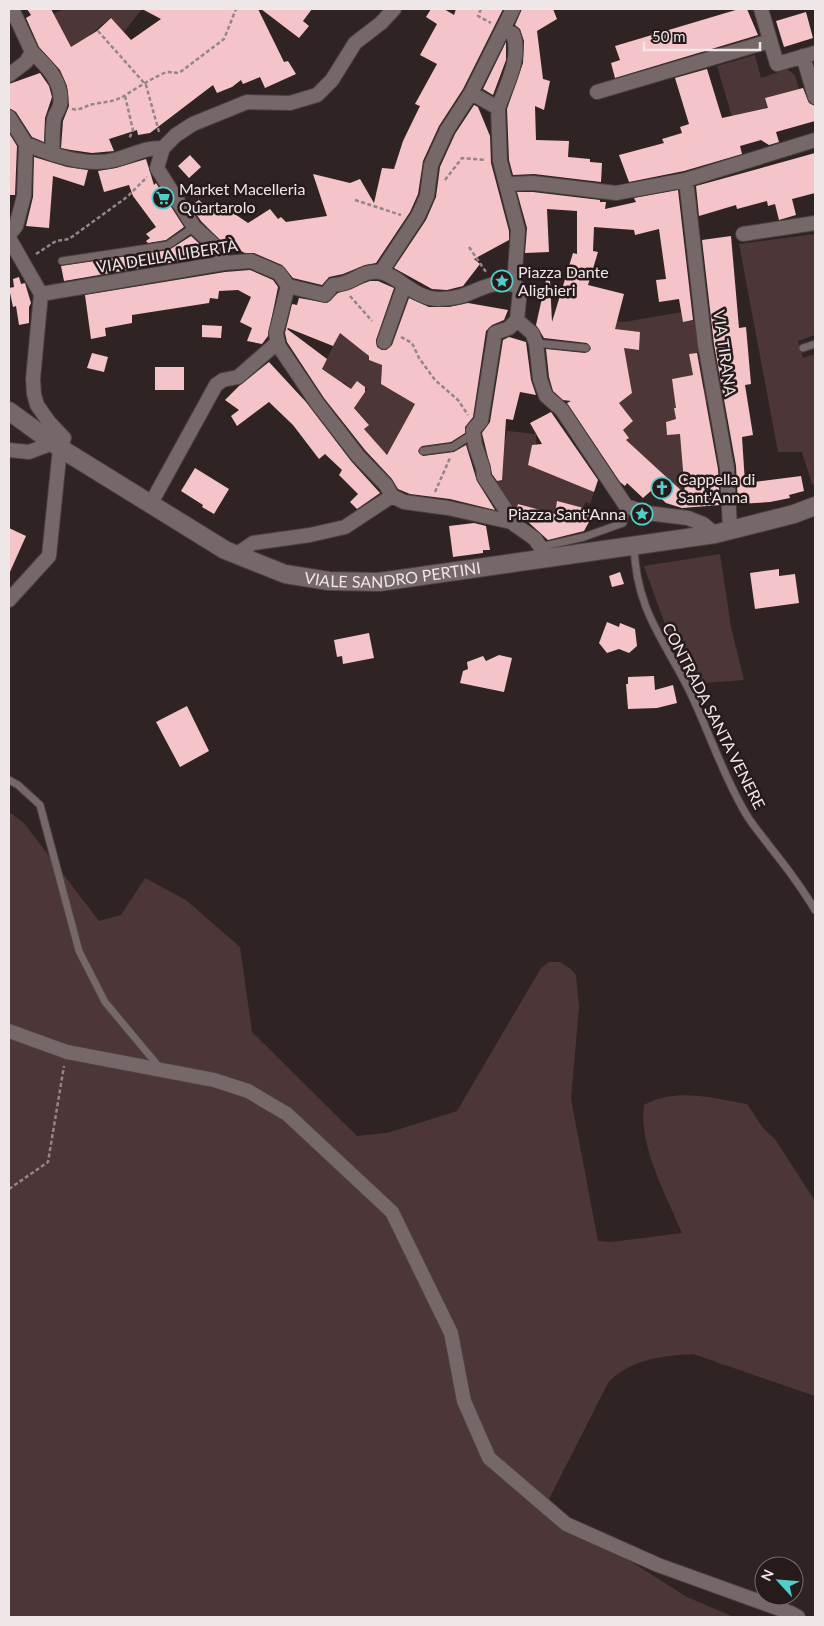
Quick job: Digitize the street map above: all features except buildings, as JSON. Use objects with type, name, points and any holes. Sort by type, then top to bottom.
[{"type":"street","points":[[12,9],[32,52],[48,68],[57,84],[61,97],[60,106],[55,117],[52,154]]},
{"type":"street","points":[[224,263],[213,244],[194,227],[157,168],[163,148],[176,135],[193,124],[247,102],[290,103],[317,95],[332,80],[355,43],[381,23],[394,9]]},
{"type":"street","points":[[381,272],[418,216],[428,196],[431,165],[447,130],[471,94],[513,9]]},
{"type":"street","points":[[761,9],[777,64],[809,54],[815,97]]},
{"type":"street","points":[[503,29],[513,34],[517,44],[515,60],[498,108],[500,161],[518,230],[514,284]]},
{"type":"street","points":[[598,92],[770,41]]},
{"type":"street","points":[[9,75],[26,62],[32,52]]},
{"type":"street","points":[[471,94],[498,108]]},
{"type":"street","points":[[9,117],[26,144],[24,196],[16,226],[9,236],[41,294],[33,379],[34,394],[37,404],[49,422],[64,438],[56,445],[29,452],[9,450]]},
{"type":"street","points":[[507,184],[533,183],[616,194],[686,180],[815,140]]},
{"type":"street","points":[[26,144],[52,154],[94,163],[115,160],[152,148],[163,148]]},
{"type":"street","name":"VIA TIRANA","points":[[686,180],[705,345],[727,468],[722,532]]},
{"type":"street","points":[[743,234],[815,223]]},
{"type":"street","name":"VIA DELLA LIBERTÀ","points":[[41,294],[224,263],[251,261],[278,273],[288,286]]},
{"type":"street","points":[[511,522],[506,510],[484,477],[484,468],[479,460],[474,433],[481,421],[495,333],[510,328],[517,320],[520,290],[514,284],[492,285],[454,299],[436,299],[418,294],[381,272],[365,273],[345,285],[333,285],[325,294],[288,286],[276,333],[278,342],[317,403],[353,447],[358,456],[386,485],[392,496],[404,502],[429,505],[511,522],[535,539],[543,552]]},
{"type":"street","points":[[387,336],[404,286]]},
{"type":"street","points":[[517,320],[534,338],[540,379],[546,396],[562,410],[626,506],[647,513],[688,518],[722,532]]},
{"type":"street","points":[[150,505],[216,385],[223,380],[238,377],[278,342]]},
{"type":"street","name":"VIALE SANDRO PERTINI","points":[[9,411],[56,445],[150,505],[237,554],[285,574],[329,581],[371,582],[543,552],[634,546],[722,532],[794,514],[815,506]]},
{"type":"street","points":[[9,600],[48,556],[56,445]]},
{"type":"street","points":[[237,554],[253,543],[310,536],[345,527],[392,496]]},
{"type":"street","points":[[9,1032],[67,1052],[214,1080],[248,1091],[287,1114],[392,1212],[451,1332],[464,1401],[489,1458],[566,1524],[658,1565],[798,1617]]},
{"type":"lane","points":[[62,261],[168,245],[194,227]]},
{"type":"lane","points":[[534,338],[586,348]]},
{"type":"lane","points":[[803,348],[815,344]]},
{"type":"lane","points":[[423,451],[453,447],[474,433]]},
{"type":"lane","points":[[543,552],[623,523],[626,506]]},
{"type":"lane","name":"CONTRADA SANTA VENERE","points":[[634,546],[636,572],[642,598],[652,624],[687,686],[708,736],[747,815],[798,883],[815,910]]},
{"type":"lane","points":[[9,780],[18,785],[40,805],[79,951],[104,1002],[163,1070]]},
{"type":"path","points":[[60,106],[77,110],[125,96],[131,90],[146,84],[166,72],[179,72],[224,39],[236,9]]},
{"type":"path","points":[[481,9],[478,16],[503,29]]},
{"type":"path","points":[[98,31],[146,84],[163,148]]},
{"type":"path","points":[[125,96],[133,130],[127,143]]},
{"type":"path","points":[[428,196],[435,192],[462,158],[500,161]]},
{"type":"path","points":[[42,250],[56,241],[69,239],[91,224],[127,197],[157,168]]},
{"type":"path","points":[[355,200],[402,215],[413,222]]},
{"type":"path","points":[[469,247],[483,265]]},
{"type":"path","points":[[345,285],[348,294],[372,321]]},
{"type":"path","points":[[387,336],[412,343],[419,358],[435,380],[458,400],[473,422],[474,433]]},
{"type":"path","points":[[429,505],[447,466],[453,447]]},
{"type":"path","points":[[9,1189],[48,1162],[67,1052]]},
{"type":"shaded area","points":[[64,9],[142,9],[124,32],[110,18],[89,36],[91,38],[61,53],[53,14]]},
{"type":"shaded area","points":[[755,55],[761,78],[787,69],[795,75],[799,89],[765,98],[768,108],[732,117],[717,66]]},
{"type":"shaded area","points":[[815,234],[815,335],[798,341],[803,358],[815,354],[815,485],[812,484],[802,452],[778,452],[739,244]]},
{"type":"shaded area","points":[[682,312],[683,322],[698,320],[701,352],[689,354],[693,375],[672,379],[674,393],[707,388],[709,402],[674,408],[676,419],[666,422],[668,435],[687,433],[688,489],[682,488],[680,494],[662,479],[665,475],[639,452],[604,452],[601,458],[598,452],[609,443],[624,443],[629,438],[623,430],[633,421],[619,403],[632,393],[628,371],[606,368],[623,348],[639,350],[640,333],[614,329],[602,319],[624,322]]},
{"type":"shaded area","points":[[340,332],[369,356],[369,360],[382,365],[381,373],[394,378],[390,389],[414,403],[421,393],[394,458],[384,452],[364,429],[369,424],[353,406],[367,389],[357,382],[351,389],[344,382],[335,390],[322,369]]},
{"type":"shaded area","points":[[507,431],[536,434],[536,445],[532,445],[528,465],[594,492],[590,504],[586,502],[574,523],[519,504],[515,516],[497,483]]},
{"type":"shaded area","points":[[720,554],[731,627],[744,680],[691,684],[672,644],[644,566]]},
{"type":"shaded area","points":[[9,812],[24,823],[99,921],[121,915],[145,878],[186,900],[240,947],[252,1032],[357,1136],[387,1133],[457,1111],[541,968],[549,962],[560,962],[571,969],[576,975],[579,1007],[571,1099],[598,1241],[611,1242],[682,1233],[649,1154],[643,1121],[644,1105],[669,1096],[682,1095],[708,1097],[747,1104],[763,1128],[775,1139],[815,1201],[815,1396],[693,1354],[658,1358],[636,1364],[617,1375],[608,1383],[545,1507],[687,1597],[734,1617],[9,1617]]},
{"type":"place","name":"Market Macelleria Quartarolo","points":[[163,198]]},
{"type":"place","name":"Piazza Dante Alighieri","points":[[502,281]]},
{"type":"place","name":"Cappella di Sant'Anna","points":[[662,488]]},
{"type":"place","name":"Piazza Sant'Anna","points":[[642,514]]}]
